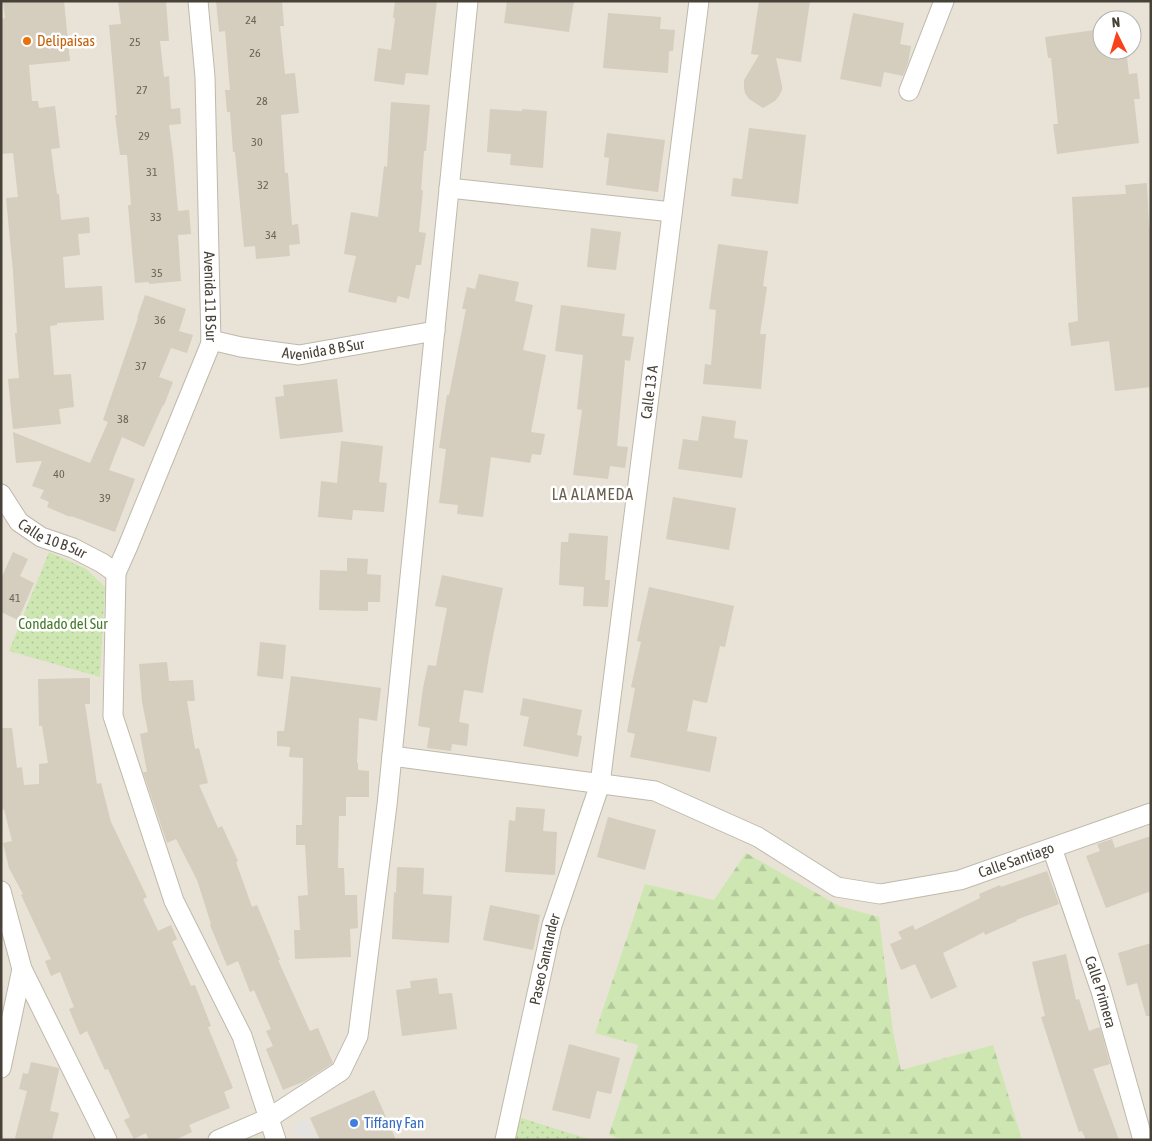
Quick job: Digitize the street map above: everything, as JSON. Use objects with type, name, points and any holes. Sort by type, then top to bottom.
[{"type":"street","name":"Avenida 11 B Sur","points":[[116,573],[211,342],[205,78],[198,1]]},
{"type":"street","points":[[218,1140],[269,1118],[341,1071],[358,1036],[387,805],[468,1]]},
{"type":"street","name":"Calle 13 A","points":[[600,784],[699,1]]},
{"type":"street","points":[[909,91],[944,1]]},
{"type":"street","points":[[449,188],[672,212]]},
{"type":"street","name":"Avenida 8 B Sur","points":[[211,340],[242,347],[300,355],[435,331]]},
{"type":"street","name":"Calle 10 B Sur","points":[[1,494],[19,522],[41,537],[73,548],[102,563],[116,573]]},
{"type":"street","points":[[116,573],[113,716],[174,901],[242,1036],[276,1140]]},
{"type":"street","points":[[392,756],[600,784]]},
{"type":"street","name":"Calle Santiago","points":[[600,784],[655,791],[758,837],[837,886],[880,894],[960,880],[1151,813]]},
{"type":"street","name":"Paseo Santander","points":[[505,1140],[552,925],[600,784]]},
{"type":"street","name":"Calle Primera","points":[[1052,848],[1101,991],[1143,1140]]},
{"type":"street","points":[[1,892],[22,969],[107,1140]]},
{"type":"street","points":[[1,1068],[22,969]]},
{"type":"shaded area","points":[[1,1],[1151,1],[1151,1140],[1,1140]]},
{"type":"shaded area","points":[[308,1119],[317,1140],[296,1140],[294,1124]]},
{"type":"green space","name":"Condado del Sur","points":[[49,552],[86,569],[105,587],[100,677],[9,651]]},
{"type":"green space","points":[[746,853],[839,906],[879,917],[893,1032],[901,1070],[993,1045],[1022,1140],[624,1140],[609,1135],[638,1045],[595,1033],[645,884],[714,900]]},
{"type":"green space","points":[[518,1117],[592,1140],[513,1140]]},
{"type":"building","points":[[3,1],[64,1],[70,61],[29,65],[32,101],[38,101],[39,108],[55,106],[60,148],[51,149],[57,194],[59,194],[61,220],[89,217],[90,233],[78,234],[80,255],[63,257],[65,288],[102,286],[104,320],[57,323],[57,325],[50,326],[54,375],[71,374],[74,407],[59,409],[61,424],[13,429],[8,379],[19,378],[13,272],[6,198],[18,197],[13,153],[2,154],[1,145],[1,19],[5,18]]},
{"type":"building","points":[[118,1],[166,1],[169,41],[160,41],[164,77],[169,76],[171,109],[180,108],[181,124],[169,125],[178,211],[189,210],[191,234],[178,235],[181,281],[149,284],[149,282],[135,283],[128,205],[131,205],[127,155],[120,155],[115,115],[117,115],[109,25],[121,24]]},
{"type":"building","points":[[216,1],[282,1],[284,26],[280,26],[285,74],[295,73],[299,113],[281,115],[285,173],[288,173],[292,225],[298,224],[300,244],[289,245],[290,256],[256,259],[255,246],[244,247],[235,152],[233,152],[230,112],[227,112],[225,90],[230,90],[225,31],[219,32]]},
{"type":"building","points":[[395,1],[437,1],[428,75],[406,73],[404,85],[374,81],[378,48],[391,50]]},
{"type":"building","points":[[507,1],[574,1],[569,32],[504,23]]},
{"type":"building","points":[[759,1],[810,1],[801,62],[776,58],[782,90],[775,101],[763,108],[749,99],[744,87],[744,80],[759,55],[751,54]]},
{"type":"building","points":[[608,13],[661,17],[660,29],[675,30],[673,51],[669,51],[668,73],[603,68]]},
{"type":"building","points":[[853,13],[904,23],[900,44],[911,46],[903,76],[884,72],[881,87],[840,79]]},
{"type":"building","points":[[1092,30],[1092,60],[1127,60],[1129,74],[1137,73],[1140,99],[1134,99],[1139,143],[1057,154],[1053,124],[1058,124],[1051,58],[1048,58],[1045,37]]},
{"type":"building","points":[[391,102],[430,105],[421,190],[423,190],[419,232],[426,233],[421,265],[416,265],[409,299],[398,296],[396,303],[348,292],[356,256],[344,254],[351,212],[378,217],[384,166],[387,167]]},
{"type":"building","points":[[490,109],[547,111],[543,168],[510,165],[511,154],[487,152]]},
{"type":"building","points":[[749,128],[806,135],[798,204],[731,196],[733,178],[742,179]]},
{"type":"building","points":[[607,133],[665,140],[658,192],[606,185],[609,158],[604,157]]},
{"type":"building","points":[[1147,183],[1149,228],[1151,228],[1151,387],[1115,391],[1109,341],[1071,346],[1068,323],[1078,321],[1072,197],[1126,194],[1125,185]]},
{"type":"building","points":[[591,228],[621,232],[616,270],[587,267]]},
{"type":"building","points":[[718,244],[768,251],[763,286],[767,287],[760,334],[766,334],[761,389],[703,384],[705,364],[711,365],[716,310],[709,309]]},
{"type":"building","points":[[479,274],[519,282],[515,301],[533,305],[523,350],[546,355],[531,432],[545,434],[541,455],[532,454],[530,463],[491,457],[483,517],[457,514],[458,505],[439,503],[446,449],[439,448],[447,395],[449,395],[466,309],[462,309],[467,287],[475,289]]},
{"type":"building","points":[[145,295],[186,309],[179,331],[193,335],[187,353],[171,348],[159,377],[173,382],[144,447],[122,437],[109,470],[135,479],[115,532],[47,507],[49,502],[40,498],[44,490],[32,486],[42,461],[16,463],[13,432],[90,463],[108,422],[103,420]]},
{"type":"building","points":[[561,305],[625,314],[622,336],[634,337],[630,361],[625,360],[617,446],[628,447],[625,468],[610,466],[608,479],[573,475],[582,410],[577,409],[583,355],[555,351]]},
{"type":"building","points":[[337,379],[343,432],[280,439],[275,397],[284,396],[283,385]]},
{"type":"building","points":[[702,416],[736,421],[734,438],[748,440],[742,478],[678,469],[683,439],[698,441]]},
{"type":"building","points":[[341,441],[383,446],[379,482],[387,483],[384,512],[353,510],[352,520],[318,517],[321,481],[337,483]]},
{"type":"building","points":[[673,497],[736,508],[729,550],[666,539]]},
{"type":"building","points":[[569,533],[608,536],[605,580],[610,580],[608,607],[583,606],[584,587],[559,585],[561,542],[568,542]]},
{"type":"building","points":[[13,552],[28,559],[20,576],[34,583],[18,620],[1,612],[1,579]]},
{"type":"building","points":[[347,558],[368,559],[367,574],[381,575],[380,602],[368,602],[368,611],[319,610],[320,570],[347,571]]},
{"type":"building","points":[[442,575],[503,588],[483,693],[464,690],[459,722],[469,724],[467,746],[452,744],[451,751],[427,748],[430,728],[418,726],[428,665],[436,666],[447,608],[435,606]]},
{"type":"building","points":[[649,587],[734,606],[725,647],[720,646],[707,703],[693,700],[687,731],[717,737],[710,772],[630,757],[635,734],[627,732],[635,688],[631,687],[641,642],[637,641]]},
{"type":"building","points":[[260,642],[286,645],[283,679],[257,676]]},
{"type":"building","points":[[167,662],[169,681],[193,680],[195,701],[187,701],[195,749],[199,748],[208,783],[199,785],[218,828],[222,826],[238,861],[236,862],[252,907],[257,905],[280,960],[278,960],[310,1031],[318,1028],[333,1063],[305,1081],[283,1090],[266,1049],[273,1046],[266,1031],[271,1029],[254,990],[250,992],[238,961],[227,966],[210,925],[197,880],[176,839],[167,843],[143,772],[147,772],[140,734],[148,732],[142,702],[139,664]]},
{"type":"building","points":[[291,676],[381,688],[377,721],[359,718],[357,763],[358,770],[369,771],[369,797],[346,797],[346,816],[339,816],[338,868],[344,868],[345,895],[357,895],[358,928],[350,929],[351,957],[295,959],[294,930],[300,930],[298,896],[308,895],[305,845],[296,845],[296,825],[302,825],[303,758],[289,757],[290,747],[277,746],[277,731],[284,731]]},
{"type":"building","points":[[90,678],[90,704],[85,704],[97,784],[101,783],[111,822],[147,897],[143,899],[158,931],[171,925],[177,939],[172,942],[191,986],[195,985],[211,1026],[208,1027],[233,1088],[224,1092],[230,1108],[189,1125],[192,1132],[175,1140],[149,1140],[146,1133],[134,1139],[124,1120],[130,1117],[108,1069],[105,1070],[87,1031],[80,1035],[69,1009],[74,1007],[60,972],[51,976],[45,961],[51,959],[21,895],[23,894],[9,868],[3,843],[12,841],[4,809],[1,810],[1,728],[12,728],[17,768],[22,767],[24,785],[39,784],[39,764],[48,763],[42,726],[39,726],[38,679]]},
{"type":"building","points":[[523,698],[582,710],[577,735],[582,736],[578,757],[523,746],[529,717],[520,715]]},
{"type":"building","points":[[516,807],[545,809],[543,831],[557,832],[555,875],[505,872],[509,820],[515,821]]},
{"type":"building","points":[[608,817],[656,830],[645,870],[597,857]]},
{"type":"building","points":[[1151,836],[1151,891],[1106,908],[1086,856],[1100,851],[1097,844],[1112,839],[1115,848]]},
{"type":"building","points":[[397,867],[424,868],[423,894],[452,896],[449,943],[392,939]]},
{"type":"building","points":[[1047,871],[1059,904],[1016,920],[985,935],[984,932],[943,953],[957,987],[931,999],[915,964],[901,970],[890,944],[902,939],[898,932],[913,925],[915,930],[980,898],[979,894],[1000,885],[1001,887]]},
{"type":"building","points":[[490,905],[540,915],[533,950],[483,940]]},
{"type":"building","points":[[1151,943],[1151,1016],[1146,1016],[1137,983],[1127,986],[1118,953]]},
{"type":"building","points":[[1066,954],[1076,1000],[1079,999],[1089,1031],[1100,1027],[1110,1064],[1093,1069],[1119,1140],[1086,1140],[1082,1131],[1079,1132],[1041,1017],[1045,1016],[1032,962]]},
{"type":"building","points":[[437,978],[439,994],[452,993],[457,1029],[402,1036],[396,990],[411,988],[410,981]]},
{"type":"building","points":[[569,1044],[620,1058],[611,1094],[597,1091],[590,1119],[552,1110]]},
{"type":"building","points":[[31,1062],[59,1068],[50,1111],[59,1113],[52,1140],[23,1140],[15,1138],[27,1091],[19,1089],[23,1073],[28,1074]]},
{"type":"building","points":[[374,1090],[396,1140],[320,1140],[310,1118]]},
{"type":"place","name":"Delipaisas","points":[[27,41]]},
{"type":"place","name":"Tiffany Fan","points":[[354,1123]]},
{"type":"district","name":"LA ALAMEDA","points":[[593,494]]}]
